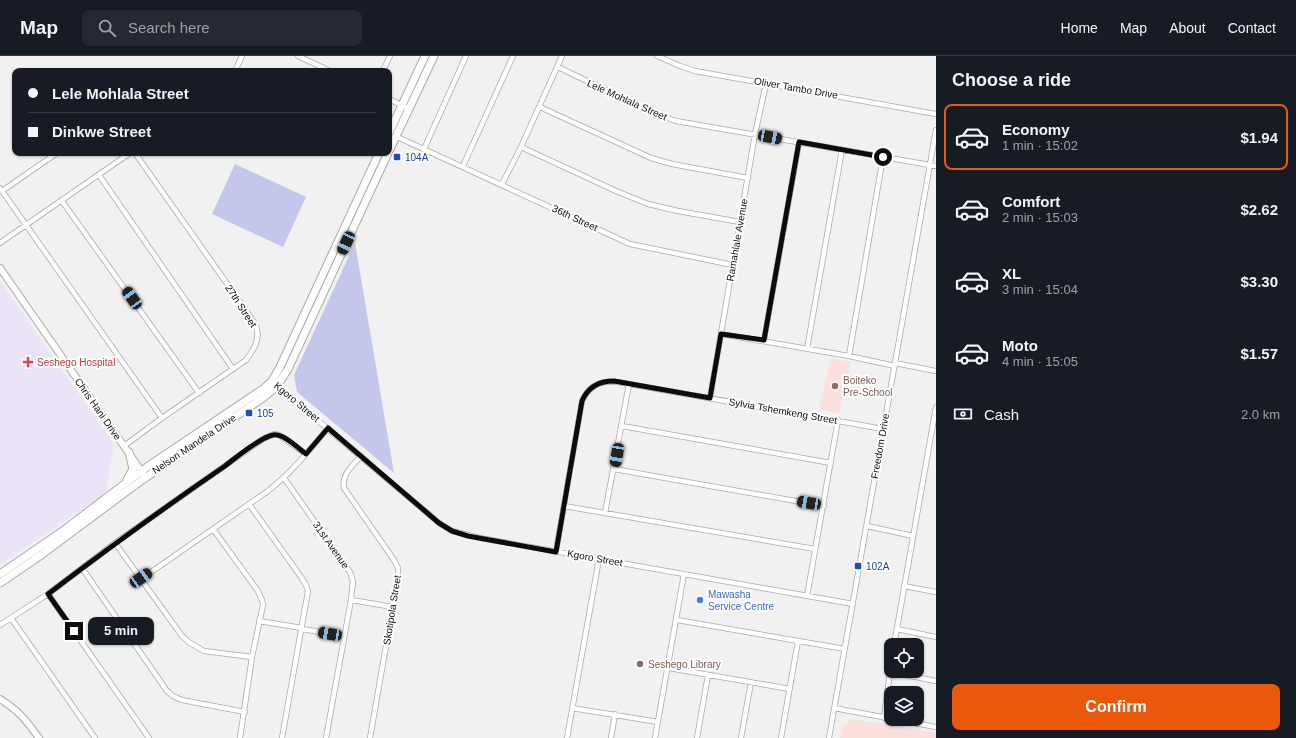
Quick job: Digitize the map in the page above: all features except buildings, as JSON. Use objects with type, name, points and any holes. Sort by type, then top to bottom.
[{"type":"main road","points":[[392,127],[425,56]]},
{"type":"main road","name":"Nelson Mandela Drive","points":[[392,146],[434,56]]},
{"type":"main road","name":"Nelson Mandela Drive","points":[[274,383],[378,156]]},
{"type":"main road","name":"Nelson Mandela Drive","points":[[0,574],[60,533],[125,484],[144,474],[257,401],[288,369],[387,156]]},
{"type":"main road","points":[[125,484],[134,469],[126,449]]},
{"type":"main road","name":"Nelson Mandela Drive","points":[[0,583],[41,555],[144,474]]},
{"type":"street","points":[[236,68],[242,56]]},
{"type":"street","points":[[298,56],[324,68]]},
{"type":"street","points":[[384,68],[390,56]]},
{"type":"street","points":[[424,149],[466,56]]},
{"type":"street","points":[[463,166],[513,56]]},
{"type":"street","points":[[502,184],[540,107],[562,56]]},
{"type":"street","name":"Oliver Tambo Drive","points":[[657,56],[695,71],[936,114]]},
{"type":"street","name":"Lele Mohlala Street","points":[[558,67],[644,109],[676,121],[936,166]]},
{"type":"street","name":"Ramahlale Avenue","points":[[710,398],[755,134],[766,84]]},
{"type":"street","points":[[392,100],[409,109]]},
{"type":"street","points":[[540,107],[656,159],[672,164],[748,178]]},
{"type":"street","name":"Freedom Drive","points":[[829,738],[936,130]]},
{"type":"street","name":"36th Street","points":[[392,135],[630,244],[733,265]]},
{"type":"street","points":[[764,340],[799,142]]},
{"type":"street","points":[[521,147],[616,191],[648,204],[740,222]]},
{"type":"street","points":[[807,349],[842,150]]},
{"type":"street","points":[[52,156],[1,189],[162,418]]},
{"type":"street","points":[[0,243],[126,156]]},
{"type":"street","name":"27th Street","points":[[126,449],[162,418],[246,360],[252,352],[258,336],[256,326],[137,156]]},
{"type":"street","points":[[849,356],[883,157]]},
{"type":"street","points":[[99,175],[233,369]]},
{"type":"street","points":[[62,201],[199,393]]},
{"type":"street","name":"Chris Hani Drive","points":[[0,268],[144,474]]},
{"type":"street","points":[[721,334],[764,340],[807,349],[936,371]]},
{"type":"street","name":"Sylvia Tshemkeng Street","points":[[556,552],[582,401],[584,396],[592,387],[606,381],[883,429]]},
{"type":"street","name":"Kgoro Street","points":[[274,383],[439,523],[452,531],[468,536],[852,604]]},
{"type":"street","points":[[605,514],[630,384]]},
{"type":"street","points":[[895,638],[935,423],[936,407]]},
{"type":"street","points":[[807,596],[838,420]]},
{"type":"street","points":[[622,426],[831,463]]},
{"type":"street","points":[[141,578],[249,504],[284,478],[328,428]]},
{"type":"street","points":[[0,625],[48,594],[115,543],[268,436],[279,435],[306,454]]},
{"type":"street","name":"Skotipola Street","points":[[361,456],[345,474],[343,484],[346,493],[398,566],[398,577],[393,608],[370,738]]},
{"type":"street","points":[[614,469],[824,506]]},
{"type":"street","name":"31st Avenue","points":[[284,478],[352,576],[353,586],[351,600],[326,738]]},
{"type":"street","points":[[249,504],[306,585],[308,598],[282,738]]},
{"type":"street","points":[[564,506],[815,549]]},
{"type":"street","points":[[867,526],[913,536]]},
{"type":"street","points":[[213,529],[260,596],[262,605],[252,657],[240,738]]},
{"type":"street","points":[[115,543],[182,636],[190,643],[204,651],[252,657]]},
{"type":"street","points":[[567,738],[599,559]]},
{"type":"street","points":[[82,568],[173,696],[182,700],[245,712]]},
{"type":"street","points":[[655,738],[669,668],[684,574]]},
{"type":"street","points":[[904,586],[936,592]]},
{"type":"street","points":[[48,594],[149,738]]},
{"type":"street","points":[[351,600],[393,608]]},
{"type":"street","points":[[11,618],[95,738]]},
{"type":"street","points":[[677,620],[845,649]]},
{"type":"street","points":[[259,621],[344,636]]},
{"type":"street","points":[[897,629],[936,637]]},
{"type":"street","points":[[782,738],[798,641]]},
{"type":"street","points":[[669,668],[790,689]]},
{"type":"street","points":[[697,738],[708,674]]},
{"type":"street","points":[[921,678],[936,681]]},
{"type":"street","points":[[741,738],[751,682]]},
{"type":"street","points":[[0,699],[15,708],[39,738]]},
{"type":"street","points":[[572,708],[658,722]]},
{"type":"street","points":[[834,708],[884,718]]},
{"type":"street","points":[[611,738],[615,714]]},
{"type":"street","points":[[924,725],[936,727]]},
{"type":"shaded area","points":[[235,164],[306,197],[283,247],[212,214]]},
{"type":"shaded area","points":[[355,243],[394,473],[297,392],[294,375]]},
{"type":"shaded area","name":"Seshego Hospital","points":[[0,281],[114,444],[106,493],[0,565]]},
{"type":"shaded area","name":"Boiteko Pre-School","points":[[831,358],[851,362],[839,414],[819,409]]},
{"type":"shaded area","points":[[853,719],[884,724],[884,726],[894,726],[936,733],[936,738],[840,738],[842,726]]},
{"type":"place","name":"104A","points":[[397,157]]},
{"type":"place","name":"Seshego Hospital","points":[[28,362]]},
{"type":"place","name":"Boiteko Pre-School","points":[[835,386]]},
{"type":"place","name":"105","points":[[249,413]]},
{"type":"place","name":"102A","points":[[858,566]]},
{"type":"place","name":"Mawasha Service Centre","points":[[700,600]]},
{"type":"place","name":"Seshego Library","points":[[640,664]]},
{"type":"route","points":[[74,631],[48,594],[115,543],[263,439],[274,434],[283,437],[306,454],[328,428],[439,523],[452,531],[468,536],[556,552],[582,401],[587,391],[599,383],[614,381],[710,398],[721,334],[764,340],[799,142],[883,157]]}]
